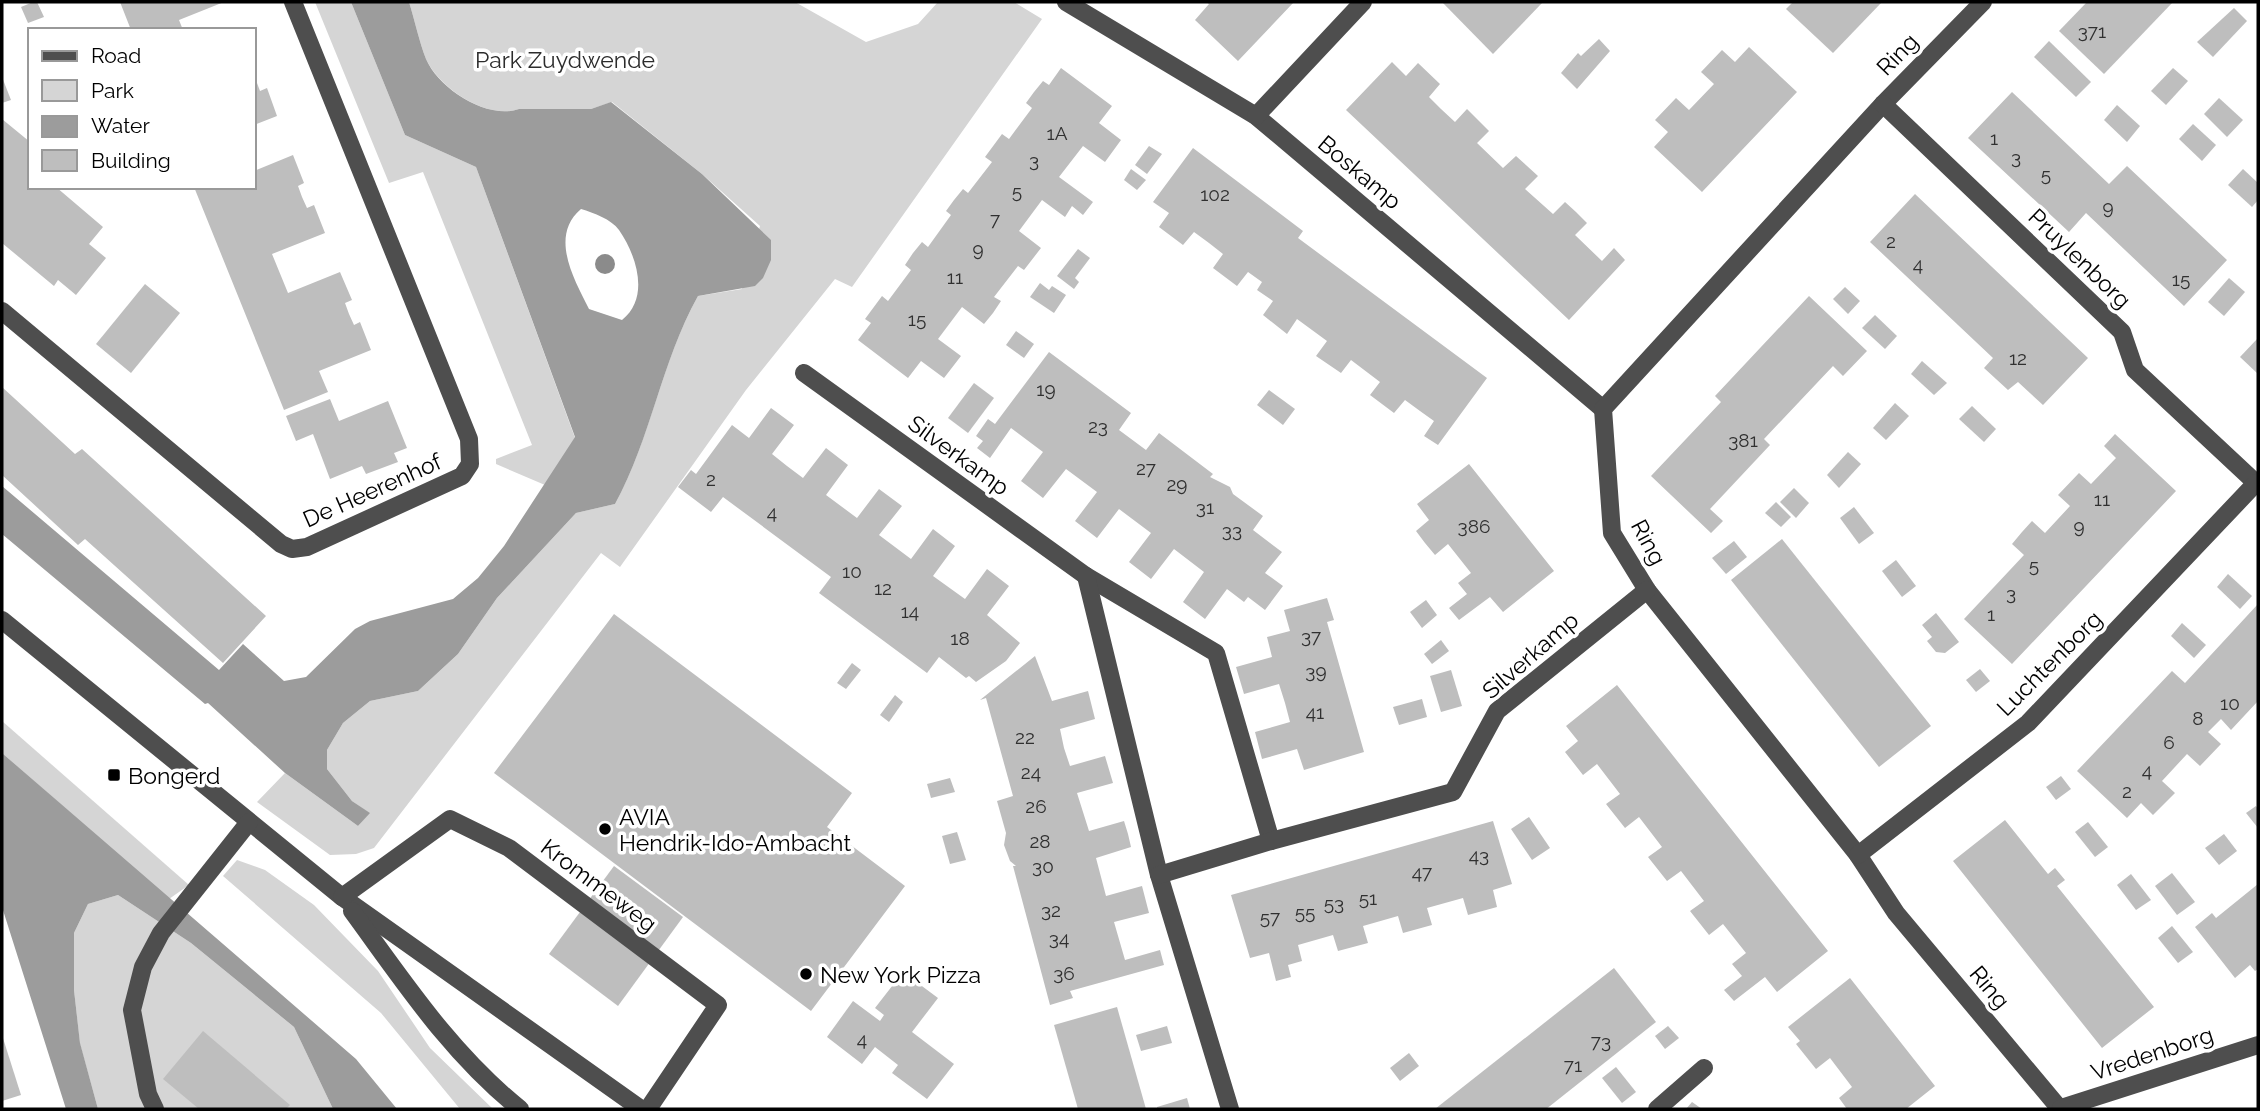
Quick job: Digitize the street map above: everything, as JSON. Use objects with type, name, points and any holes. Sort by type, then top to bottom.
[{"type":"street","name":"De Heerenhof","points":[[2,311],[281,544],[292,549],[307,547],[462,475],[470,464],[469,439],[293,2]]},
{"type":"street","name":"Boskamp","points":[[1066,2],[1256,116],[1602,409]]},
{"type":"street","points":[[1256,116],[1363,2]]},
{"type":"street","name":"Ring","points":[[1983,2],[1883,104],[1602,409],[1612,533],[1647,590],[1858,855],[1896,913],[2060,1109]]},
{"type":"street","name":"Pruylenborg","points":[[1883,104],[2122,332],[2136,370],[2257,482]]},
{"type":"street","name":"Silverkamp","points":[[804,373],[1086,576],[1216,653],[1271,841]]},
{"type":"street","name":"Luchtenborg","points":[[1858,855],[2028,723],[2257,482]]},
{"type":"street","points":[[1086,576],[1159,875],[1230,1109]]},
{"type":"street","name":"Silverkamp","points":[[1159,875],[1271,841],[1453,792],[1497,711],[1647,590]]},
{"type":"street","points":[[2,620],[342,897],[641,1109]]},
{"type":"street","name":"Krommeweg","points":[[342,897],[450,819],[509,849],[718,1005],[648,1109]]},
{"type":"street","points":[[155,1109],[148,1094],[132,1010],[142,967],[161,933],[249,822]]},
{"type":"street","points":[[342,897],[446,1039],[480,1076],[520,1109]]},
{"type":"street","name":"Vredenborg","points":[[2060,1109],[2258,1045]]},
{"type":"street","points":[[1657,1109],[1704,1068]]},
{"type":"green space","points":[[315,2],[351,2],[405,135],[476,167],[575,438],[545,485],[496,464],[496,459],[532,445],[423,172],[389,183]]},
{"type":"green space","name":"Park Zuydwende","points":[[409,2],[795,2],[866,42],[918,24],[938,2],[1014,2],[1042,19],[852,287],[835,279],[746,390],[620,567],[601,553],[374,848],[356,854],[330,855],[257,802],[285,773],[358,826],[369,813],[352,801],[327,769],[327,750],[343,723],[370,701],[418,691],[458,654],[497,598],[576,513],[615,504],[638,453],[674,347],[698,296],[742,289],[760,226],[702,174],[612,102],[591,109],[506,111],[479,106],[453,91],[426,59]]},
{"type":"green space","points":[[2,721],[189,885],[169,899],[2,753]]},
{"type":"green space","points":[[237,860],[265,870],[314,905],[378,971],[430,1048],[493,1109],[460,1109],[381,1013],[223,876]]},
{"type":"green space","points":[[118,895],[191,943],[294,1027],[333,1109],[98,1109],[80,1044],[74,990],[74,933],[88,904]]},
{"type":"water","points":[[351,2],[409,2],[426,59],[432,70],[453,91],[479,106],[506,111],[591,109],[611,102],[702,174],[771,240],[771,260],[763,278],[755,286],[698,296],[674,347],[638,453],[615,504],[576,513],[497,598],[458,654],[418,691],[370,701],[343,723],[327,750],[327,769],[352,801],[370,813],[358,826],[285,773],[208,703],[205,704],[2,534],[2,486],[219,670],[243,644],[284,681],[306,677],[355,629],[370,621],[453,599],[478,578],[504,546],[575,437],[476,167],[405,135]],"holes":[[[581,209],[616,226],[631,252],[638,276],[638,289],[631,311],[622,320],[589,309],[571,271],[567,258],[567,232]]]},
{"type":"water","points":[[2,753],[356,1059],[397,1109],[333,1109],[294,1027],[191,943],[118,895],[88,904],[74,933],[74,990],[80,1043],[98,1109],[66,1109],[2,907]]},
{"type":"building","points":[[37,2],[44,17],[28,23],[21,7]]},
{"type":"building","points":[[120,2],[224,2],[179,20],[182,28],[130,28]]},
{"type":"building","points":[[1206,2],[1294,2],[1238,61],[1195,20],[1209,4]]},
{"type":"building","points":[[1442,2],[1543,2],[1493,54]]},
{"type":"building","points":[[1793,2],[1882,2],[1833,53],[1786,9]]},
{"type":"building","points":[[2087,2],[2173,2],[2104,74],[2059,31]]},
{"type":"building","points":[[2234,8],[2247,21],[2213,57],[2197,42]]},
{"type":"building","points":[[1599,39],[1610,51],[1577,89],[1561,73],[1578,53],[1581,56]]},
{"type":"building","points":[[2049,41],[2091,82],[2076,97],[2034,57]]},
{"type":"building","points":[[1749,47],[1797,92],[1702,192],[1654,147],[1668,132],[1655,120],[1676,98],[1689,110],[1714,84],[1701,72],[1722,50],[1735,62]]},
{"type":"building","points":[[1392,62],[1406,76],[1418,63],[1440,84],[1429,97],[1455,122],[1467,109],[1489,131],[1477,143],[1503,168],[1516,156],[1538,176],[1525,189],[1553,214],[1565,202],[1576,212],[1587,223],[1575,235],[1602,261],[1614,248],[1625,260],[1569,320],[1346,110]]},
{"type":"building","points":[[1061,68],[1112,106],[1099,123],[1121,140],[1105,162],[1083,146],[1059,177],[1093,202],[1083,215],[1072,206],[1065,217],[1042,200],[1019,231],[1041,248],[1024,270],[1018,266],[994,297],[1001,301],[993,313],[984,324],[962,307],[938,339],[961,356],[944,378],[921,361],[908,378],[858,340],[871,323],[865,319],[882,296],[888,301],[911,270],[905,265],[913,253],[922,242],[928,247],[951,215],[946,211],[954,200],[963,189],[968,193],[992,162],[985,157],[1002,134],[1009,139],[1032,108],[1026,103],[1034,92],[1043,81],[1049,85]]},
{"type":"building","points":[[2173,68],[2188,81],[2166,105],[2151,91]]},
{"type":"building","points":[[2,77],[11,100],[2,103]]},
{"type":"building","points":[[256,80],[260,91],[267,88],[277,116],[256,124]]},
{"type":"building","points":[[2012,92],[2109,184],[2127,166],[2227,260],[2184,306],[2086,213],[2069,232],[1968,138]]},
{"type":"building","points":[[2219,98],[2243,120],[2227,137],[2204,114]]},
{"type":"building","points":[[2117,105],[2140,126],[2127,142],[2104,120]]},
{"type":"building","points":[[2,119],[28,140],[28,189],[58,189],[103,227],[89,244],[106,258],[76,295],[58,280],[54,286],[2,243]]},
{"type":"building","points":[[2193,124],[2216,145],[2202,161],[2179,139]]},
{"type":"building","points":[[1149,146],[1162,154],[1147,174],[1135,165]]},
{"type":"building","points":[[1193,148],[1303,231],[1298,238],[1487,378],[1438,445],[1424,436],[1434,421],[1405,400],[1394,413],[1370,395],[1380,382],[1351,360],[1341,373],[1316,356],[1327,341],[1297,319],[1287,334],[1263,315],[1273,301],[1257,290],[1262,282],[1248,272],[1237,286],[1213,268],[1223,254],[1209,243],[1194,232],[1183,245],[1159,227],[1169,213],[1153,202]]},
{"type":"building","points":[[293,155],[304,183],[298,186],[302,197],[307,208],[314,205],[325,233],[272,254],[288,293],[340,272],[352,300],[345,303],[349,314],[354,325],[360,322],[371,350],[319,371],[328,392],[284,410],[195,189],[256,189],[256,170]]},
{"type":"building","points":[[1131,169],[1146,180],[1137,190],[1124,180]]},
{"type":"building","points":[[2243,169],[2258,183],[2258,200],[2252,207],[2228,185]]},
{"type":"building","points":[[1915,194],[2088,358],[2043,405],[2018,382],[2008,390],[1984,368],[1993,358],[1870,242]]},
{"type":"building","points":[[1078,249],[1090,258],[1075,278],[1079,282],[1074,289],[1057,276]]},
{"type":"building","points":[[2229,278],[2245,292],[2224,316],[2208,302]]},
{"type":"building","points":[[1040,283],[1049,290],[1052,286],[1066,295],[1054,313],[1030,297]]},
{"type":"building","points":[[145,284],[180,313],[131,373],[96,344]]},
{"type":"building","points":[[1845,287],[1860,301],[1848,314],[1833,299]]},
{"type":"building","points":[[1809,296],[1867,351],[1843,376],[1833,366],[1764,439],[1770,445],[1710,509],[1723,521],[1711,533],[1651,476],[1721,402],[1715,396]]},
{"type":"building","points":[[1875,315],[1897,336],[1885,349],[1862,328]]},
{"type":"building","points":[[1016,331],[1034,344],[1024,358],[1006,345]]},
{"type":"building","points":[[2258,338],[2258,374],[2240,357]]},
{"type":"building","points":[[1049,352],[1131,413],[1119,430],[1146,450],[1159,433],[1213,474],[1210,477],[1230,487],[1233,494],[1263,516],[1253,530],[1282,552],[1265,573],[1283,586],[1265,610],[1248,597],[1244,602],[1227,589],[1205,619],[1183,602],[1204,572],[1174,549],[1151,579],[1129,562],[1151,533],[1119,509],[1097,538],[1075,521],[1097,492],[1066,469],[1043,498],[1021,481],[1043,452],[1011,428],[990,458],[977,448],[983,441],[976,436],[988,419],[995,424]]},
{"type":"building","points":[[1922,361],[1947,383],[1934,395],[1911,374]]},
{"type":"building","points":[[974,383],[994,398],[968,433],[948,418]]},
{"type":"building","points":[[2,387],[75,454],[82,449],[266,616],[223,663],[85,539],[78,545],[2,475]]},
{"type":"building","points":[[1269,390],[1295,409],[1283,425],[1257,405]]},
{"type":"building","points":[[330,399],[339,421],[388,401],[407,448],[394,453],[398,462],[366,474],[362,466],[330,479],[313,434],[296,441],[286,416]]},
{"type":"building","points":[[1895,403],[1909,416],[1886,440],[1873,428]]},
{"type":"building","points":[[1972,406],[1996,429],[1984,442],[1959,419]]},
{"type":"building","points":[[771,408],[794,425],[772,454],[803,478],[826,448],[848,465],[826,495],[857,518],[879,489],[902,506],[879,535],[911,559],[933,529],[955,546],[933,576],[965,599],[987,569],[1009,586],[987,615],[1020,643],[1006,661],[976,682],[969,676],[966,678],[939,657],[927,673],[819,593],[831,577],[723,497],[711,512],[678,487],[691,470],[696,474],[732,425],[749,438]]},
{"type":"building","points":[[2115,434],[2176,491],[2012,664],[1964,619],[2024,555],[2012,544],[2032,521],[2045,533],[2070,506],[2058,495],[2079,473],[2091,484],[2116,458],[2104,446]]},
{"type":"building","points":[[1848,452],[1861,464],[1839,488],[1827,475]]},
{"type":"building","points":[[1469,464],[1554,571],[1503,612],[1490,597],[1459,620],[1449,608],[1467,594],[1458,583],[1471,573],[1448,544],[1435,555],[1425,543],[1416,531],[1429,520],[1417,504]]},
{"type":"building","points":[[1794,488],[1809,503],[1796,518],[1780,502]]},
{"type":"building","points":[[1776,502],[1791,517],[1781,527],[1765,513]]},
{"type":"building","points":[[1854,507],[1874,533],[1859,544],[1840,518]]},
{"type":"building","points":[[1782,539],[1931,726],[1879,767],[1731,580]]},
{"type":"building","points":[[1734,541],[1747,557],[1726,574],[1712,558]]},
{"type":"building","points":[[1896,560],[1916,586],[1902,597],[1882,571]]},
{"type":"building","points":[[2228,574],[2252,596],[2240,609],[2217,587]]},
{"type":"building","points":[[1327,598],[1334,620],[1327,622],[1364,752],[1304,770],[1297,749],[1262,759],[1255,732],[1290,722],[1285,703],[1279,684],[1244,694],[1236,667],[1272,657],[1267,637],[1290,631],[1284,610]]},
{"type":"building","points":[[1426,600],[1437,615],[1422,628],[1410,612]]},
{"type":"building","points":[[2258,604],[2258,701],[2231,730],[2221,719],[2208,732],[2221,744],[2200,766],[2187,754],[2162,781],[2175,793],[2153,815],[2141,803],[2127,818],[2077,771],[2172,671],[2185,683]]},
{"type":"building","points":[[1936,613],[1959,642],[1945,653],[1936,652],[1927,641],[1932,637],[1922,625]]},
{"type":"building","points":[[614,614],[852,793],[827,827],[905,886],[811,1011],[494,773]]},
{"type":"building","points":[[2182,623],[2206,645],[2194,658],[2171,636]]},
{"type":"building","points":[[1441,640],[1449,651],[1432,664],[1424,654]]},
{"type":"building","points":[[1035,656],[1052,701],[1088,691],[1095,719],[1060,729],[1064,748],[1070,766],[1105,756],[1113,783],[1077,793],[1089,831],[1124,821],[1128,834],[1131,847],[1096,858],[1106,896],[1142,886],[1149,913],[1114,922],[1125,960],[1160,950],[1164,965],[1070,991],[1073,998],[1050,1005],[1013,866],[1016,866],[1010,861],[1004,845],[1006,833],[997,801],[1013,796],[986,698],[980,700]]},
{"type":"building","points":[[852,663],[861,670],[846,689],[837,683]]},
{"type":"building","points":[[1980,669],[1990,681],[1976,692],[1966,680]]},
{"type":"building","points":[[1451,670],[1462,706],[1441,712],[1430,676]]},
{"type":"building","points":[[1617,685],[1828,951],[1777,992],[1765,977],[1734,1001],[1724,990],[1742,976],[1732,964],[1746,953],[1723,924],[1709,935],[1690,911],[1704,901],[1681,871],[1667,881],[1648,857],[1662,847],[1639,817],[1625,828],[1606,804],[1620,794],[1597,764],[1583,775],[1565,752],[1578,741],[1566,726]]},
{"type":"building","points":[[895,695],[903,702],[889,722],[880,715]]},
{"type":"building","points":[[1422,699],[1427,717],[1399,725],[1393,707]]},
{"type":"building","points":[[2061,776],[2071,789],[2056,800],[2046,787]]},
{"type":"building","points":[[950,778],[955,792],[931,798],[927,784]]},
{"type":"building","points":[[2256,806],[2258,809],[2258,828],[2246,813]]},
{"type":"building","points":[[1529,817],[1550,848],[1532,860],[1511,829]]},
{"type":"building","points":[[2005,820],[2048,874],[2055,868],[2065,880],[2057,886],[2154,1007],[2102,1048],[1953,861]]},
{"type":"building","points":[[1493,821],[1512,884],[1493,890],[1497,907],[1468,915],[1463,898],[1427,908],[1432,925],[1403,933],[1398,916],[1363,926],[1368,943],[1338,951],[1333,935],[1298,945],[1302,961],[1288,965],[1291,977],[1276,981],[1269,953],[1250,958],[1231,895]]},
{"type":"building","points":[[2088,822],[2108,847],[2095,857],[2075,832]]},
{"type":"building","points":[[957,832],[966,860],[950,864],[942,836]]},
{"type":"building","points":[[2224,834],[2237,851],[2219,865],[2205,848]]},
{"type":"building","points":[[614,866],[683,917],[618,1006],[549,954]]},
{"type":"building","points":[[2172,873],[2195,902],[2177,915],[2155,886]]},
{"type":"building","points":[[2131,874],[2151,900],[2136,910],[2117,885]]},
{"type":"building","points":[[2258,884],[2258,969],[2255,971],[2250,965],[2235,978],[2195,927],[2212,913],[2216,918]]},
{"type":"building","points":[[2172,926],[2193,952],[2178,963],[2158,938]]},
{"type":"building","points":[[1614,968],[1656,1022],[1550,1106],[1546,1109],[1435,1109]]},
{"type":"building","points":[[903,972],[938,998],[912,1032],[954,1064],[927,1099],[892,1073],[898,1065],[875,1047],[862,1064],[827,1037],[853,1001],[880,1021],[884,1015],[875,1008]]},
{"type":"building","points":[[1850,978],[1935,1086],[1906,1109],[1847,1109],[1839,1098],[1852,1087],[1830,1058],[1816,1069],[1796,1044],[1800,1041],[1788,1027]]},
{"type":"building","points":[[1117,1007],[1146,1109],[1078,1109],[1054,1025]]},
{"type":"building","points":[[1167,1026],[1172,1043],[1141,1051],[1136,1035]]},
{"type":"building","points":[[1668,1026],[1679,1038],[1665,1049],[1655,1036]]},
{"type":"building","points":[[203,1031],[290,1105],[286,1109],[199,1109],[163,1079]]},
{"type":"building","points":[[2,1035],[21,1095],[2,1101]]},
{"type":"building","points":[[1409,1053],[1419,1066],[1400,1081],[1390,1068]]},
{"type":"building","points":[[1616,1067],[1636,1092],[1622,1103],[1602,1078]]},
{"type":"building","points":[[1187,1098],[1190,1109],[1157,1109],[1157,1107]]},
{"type":"building","points":[[1692,1102],[1702,1109],[1686,1109]]},
{"type":"place","name":"Bongerd","points":[[114,775]]},
{"type":"place","name":"AVIA Hendrik-Ido-Ambacht","points":[[605,829]]},
{"type":"place","name":"New York Pizza","points":[[806,974]]}]
